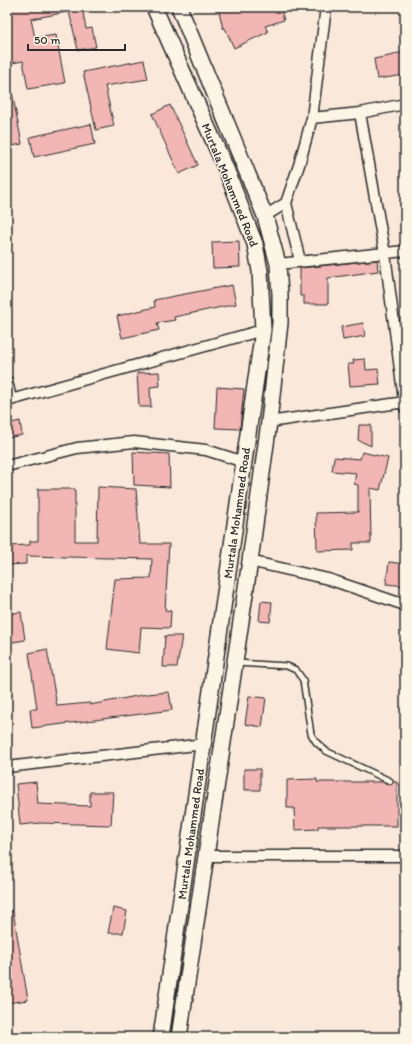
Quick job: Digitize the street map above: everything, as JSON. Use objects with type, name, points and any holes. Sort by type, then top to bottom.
[{"type":"main road","name":"Murtala Mohammed Road","points":[[154,7],[226,169],[255,244],[260,271],[263,330],[161,1037]]},
{"type":"main road","name":"Murtala Mohammed Road","points":[[179,7],[266,216],[278,264],[280,295],[280,316],[269,422],[207,856],[179,1037]]},
{"type":"main road","points":[[258,366],[275,366]]},
{"type":"street","points":[[300,261],[286,203],[299,165],[312,118],[326,7]]},
{"type":"street","points":[[312,118],[360,113],[405,104]]},
{"type":"street","points":[[269,422],[405,404],[385,254],[360,113]]},
{"type":"street","points":[[266,216],[286,203]]},
{"type":"street","points":[[278,264],[405,251]]},
{"type":"street","points":[[7,381],[9,400],[263,330]]},
{"type":"street","points":[[7,466],[77,448],[134,442],[206,450],[244,462]]},
{"type":"street","points":[[250,561],[328,580],[405,605]]},
{"type":"street","points":[[7,767],[204,744]]},
{"type":"street","points":[[207,856],[405,856]]},
{"type":"lane","points":[[235,663],[287,666],[296,670],[303,680],[311,734],[316,742],[326,751],[390,780]]},
{"type":"building","points":[[23,7],[67,7],[67,12],[31,19],[35,38],[56,35],[65,83],[28,89],[23,61],[7,64],[7,10]]},
{"type":"building","points":[[68,7],[82,7],[86,29],[92,28],[96,47],[78,50]]},
{"type":"building","points":[[218,7],[280,7],[284,20],[265,26],[268,32],[234,48],[225,28],[223,29]]},
{"type":"building","points":[[405,52],[405,75],[377,79],[374,59]]},
{"type":"building","points":[[144,60],[148,79],[105,86],[114,126],[96,130],[83,72]]},
{"type":"building","points":[[7,92],[12,92],[22,144],[7,147]]},
{"type":"building","points":[[170,105],[198,165],[179,174],[152,114]]},
{"type":"building","points":[[91,124],[95,144],[34,157],[30,137]]},
{"type":"building","points":[[239,241],[240,267],[213,268],[212,242]]},
{"type":"building","points":[[377,260],[378,271],[328,278],[328,304],[304,304],[304,296],[300,296],[300,268]]},
{"type":"building","points":[[232,285],[236,304],[174,317],[175,320],[157,323],[159,330],[122,338],[117,316],[155,307],[154,300]]},
{"type":"building","points":[[363,323],[365,336],[343,340],[341,327]]},
{"type":"building","points":[[365,359],[366,370],[378,369],[380,384],[350,386],[348,364],[354,364],[353,360]]},
{"type":"building","points":[[159,372],[160,386],[150,387],[151,407],[139,407],[137,373]]},
{"type":"building","points":[[217,387],[244,389],[240,429],[215,428]]},
{"type":"building","points":[[20,421],[22,435],[7,438],[7,424]]},
{"type":"building","points":[[359,425],[371,425],[371,446],[358,440]]},
{"type":"building","points":[[133,452],[169,454],[170,487],[134,485]]},
{"type":"building","points":[[362,452],[388,458],[380,490],[370,488],[371,543],[353,543],[353,550],[317,551],[316,513],[358,512],[358,485],[354,484],[356,473],[332,471],[334,457],[360,459]]},
{"type":"building","points":[[98,487],[136,489],[140,544],[169,544],[165,610],[171,611],[170,628],[141,627],[139,653],[107,649],[115,579],[151,578],[152,559],[26,556],[26,564],[7,565],[7,546],[30,545],[30,541],[38,541],[38,489],[75,489],[75,541],[97,541]]},
{"type":"building","points":[[389,562],[405,564],[405,586],[386,584]]},
{"type":"building","points":[[261,601],[272,602],[270,622],[259,621]]},
{"type":"building","points":[[21,612],[25,640],[7,643],[7,614]]},
{"type":"building","points":[[165,636],[182,636],[177,667],[163,667]]},
{"type":"building","points":[[47,649],[57,706],[90,703],[90,705],[147,694],[169,692],[172,710],[32,728],[30,709],[37,709],[29,653]]},
{"type":"building","points":[[249,696],[266,698],[262,727],[245,724]]},
{"type":"building","points":[[244,769],[260,769],[260,790],[244,790]]},
{"type":"building","points":[[317,779],[317,782],[383,782],[390,785],[397,782],[397,826],[318,826],[318,829],[295,830],[294,808],[287,808],[287,780]]},
{"type":"building","points":[[36,782],[38,804],[90,806],[90,792],[113,792],[111,825],[40,823],[20,825],[16,784]]},
{"type":"building","points":[[113,908],[127,911],[123,933],[108,933]]},
{"type":"building","points":[[13,911],[28,1000],[7,1003],[7,912]]}]
